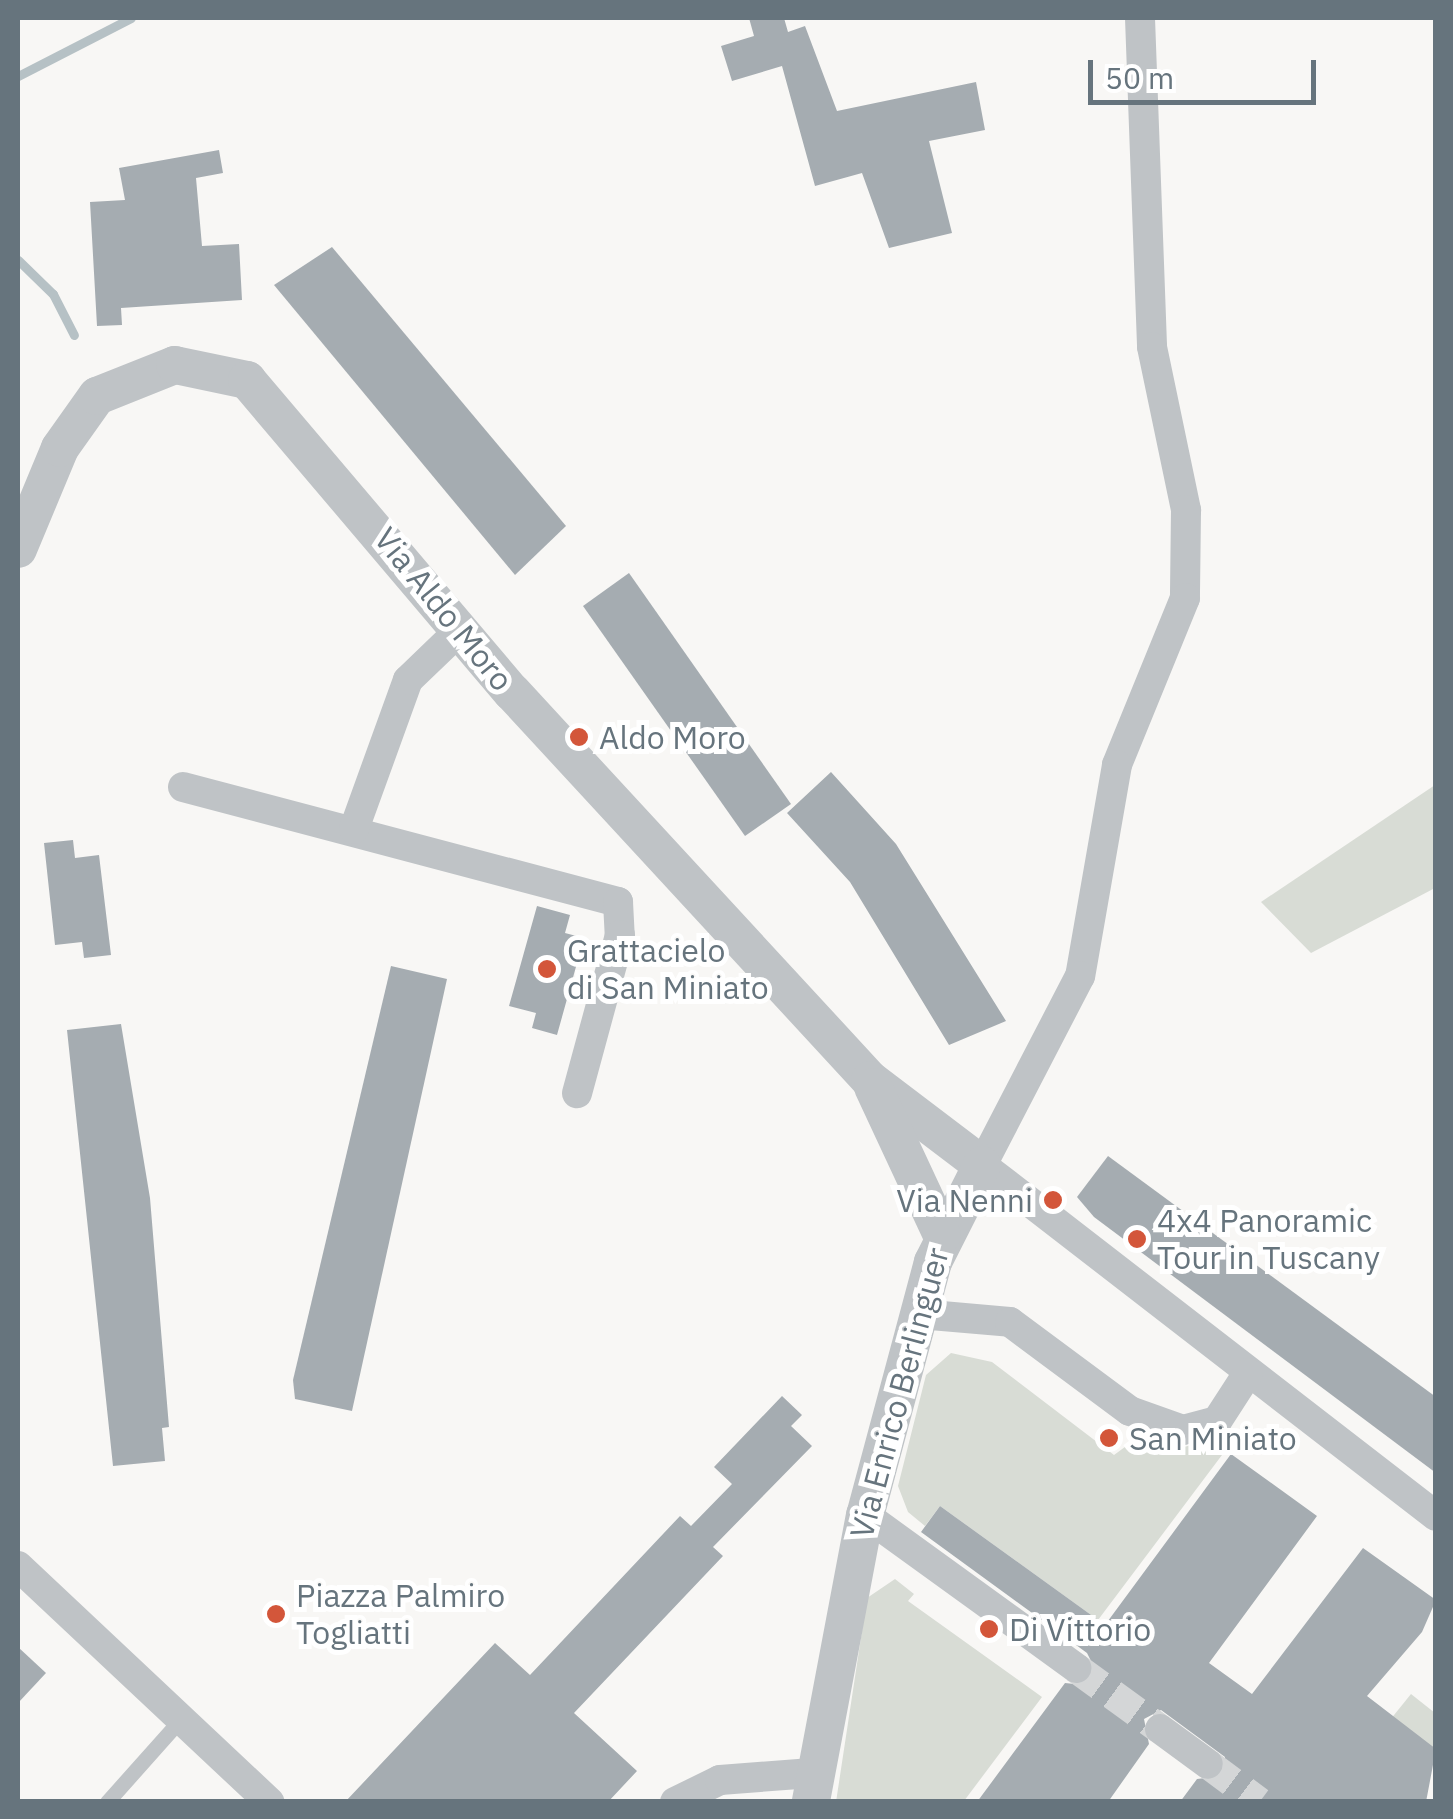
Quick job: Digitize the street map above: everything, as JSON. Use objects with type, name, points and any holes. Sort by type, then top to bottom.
[{"type":"street","name":"Via Enrico Berlinguer","points":[[812,1787],[864,1515],[942,1235],[1080,976],[1117,765],[1185,598],[1186,510],[1152,347],[1140,18]]},
{"type":"street","name":"Via Aldo Moro","points":[[18,549],[60,448],[97,396],[160,367],[211,367],[269,397],[460,630],[870,1080],[982,1165]]},
{"type":"street","points":[[354,829],[408,680],[460,630]]},
{"type":"street","points":[[184,787],[618,902],[620,935],[578,1093]]},
{"type":"street","name":"Via Aldo Moro","points":[[870,1080],[942,1235]]},
{"type":"street","points":[[982,1165],[1436,1516]]},
{"type":"street","points":[[919,1314],[1010,1322],[1130,1411],[1183,1430],[1217,1420],[1248,1373]]},
{"type":"street","points":[[864,1515],[1076,1668]]},
{"type":"street","points":[[18,1566],[269,1802]]},
{"type":"street","points":[[1160,1729],[1208,1764]]},
{"type":"street","points":[[676,1802],[720,1780],[812,1787]]},
{"type":"lane","points":[[106,1802],[181,1719]]},
{"type":"shaded area","points":[[1435,785],[1435,888],[1311,953],[1261,902]]},
{"type":"shaded area","points":[[951,1353],[992,1362],[1114,1455],[1144,1433],[1184,1447],[1210,1440],[1225,1451],[1098,1620],[940,1506],[925,1526],[908,1512],[898,1486],[926,1375]]},
{"type":"shaded area","points":[[895,1579],[914,1594],[908,1601],[1042,1697],[964,1801],[836,1802],[867,1598]]},
{"type":"shaded area","points":[[1411,1694],[1435,1713],[1435,1749],[1390,1720]]},
{"type":"building","points":[[749,18],[784,18],[788,32],[805,26],[837,111],[976,82],[985,130],[929,141],[952,233],[889,248],[862,173],[815,186],[782,66],[732,81],[721,46],[754,36]]},
{"type":"building","points":[[219,150],[223,173],[196,178],[202,246],[239,244],[242,300],[121,308],[122,325],[97,326],[90,202],[125,200],[119,168]]},
{"type":"building","points":[[332,247],[566,526],[515,575],[274,285]]},
{"type":"building","points":[[629,573],[791,804],[745,836],[583,606]]},
{"type":"building","points":[[831,772],[896,844],[1006,1021],[949,1045],[850,882],[787,813]]},
{"type":"building","points":[[73,840],[75,858],[99,855],[111,955],[84,958],[82,942],[55,945],[44,843]]},
{"type":"building","name":"Grattacielo di San Miniato","points":[[537,906],[570,915],[565,933],[584,938],[557,1035],[532,1028],[536,1013],[509,1006]]},
{"type":"building","points":[[391,966],[447,979],[352,1411],[295,1399],[293,1380]]},
{"type":"building","points":[[121,1024],[150,1198],[169,1427],[162,1428],[165,1461],[113,1466],[67,1030]]},
{"type":"building","points":[[1108,1156],[1436,1397],[1436,1473],[1094,1217],[1077,1197]]},
{"type":"building","points":[[782,1396],[802,1415],[791,1426],[812,1446],[713,1547],[723,1556],[574,1713],[637,1771],[608,1802],[345,1802],[495,1643],[530,1675],[680,1516],[691,1526],[732,1484],[714,1467]]},
{"type":"building","points":[[1231,1454],[1317,1516],[1209,1663],[1252,1694],[1363,1548],[1436,1600],[1422,1632],[1367,1696],[1436,1749],[1426,1802],[1180,1802],[1197,1779],[1222,1776],[1225,1757],[1161,1710],[1144,1719],[1149,1744],[1108,1802],[977,1802],[1065,1683],[1084,1685],[1095,1669],[1087,1653],[921,1532],[940,1506],[1105,1625]]},
{"type":"building","points":[[18,1647],[46,1673],[18,1703]]},
{"type":"waterway","points":[[18,76],[131,18]]},
{"type":"waterway","points":[[18,260],[53,294],[74,335]]},
{"type":"tunnel","points":[[1076,1668],[1160,1729]]},
{"type":"tunnel","points":[[1208,1764],[1259,1802]]},
{"type":"place","name":"Aldo Moro","points":[[579,737]]},
{"type":"place","name":"Grattacielo di San Miniato","points":[[547,969]]},
{"type":"place","name":"Via Nenni","points":[[1053,1200]]},
{"type":"place","name":"4x4 Panoramic Tour in Tuscany","points":[[1137,1239]]},
{"type":"place","name":"San Miniato","points":[[1109,1438]]},
{"type":"place","name":"Piazza Palmiro Togliatti","points":[[276,1614]]},
{"type":"place","name":"Di Vittorio","points":[[989,1629]]}]
